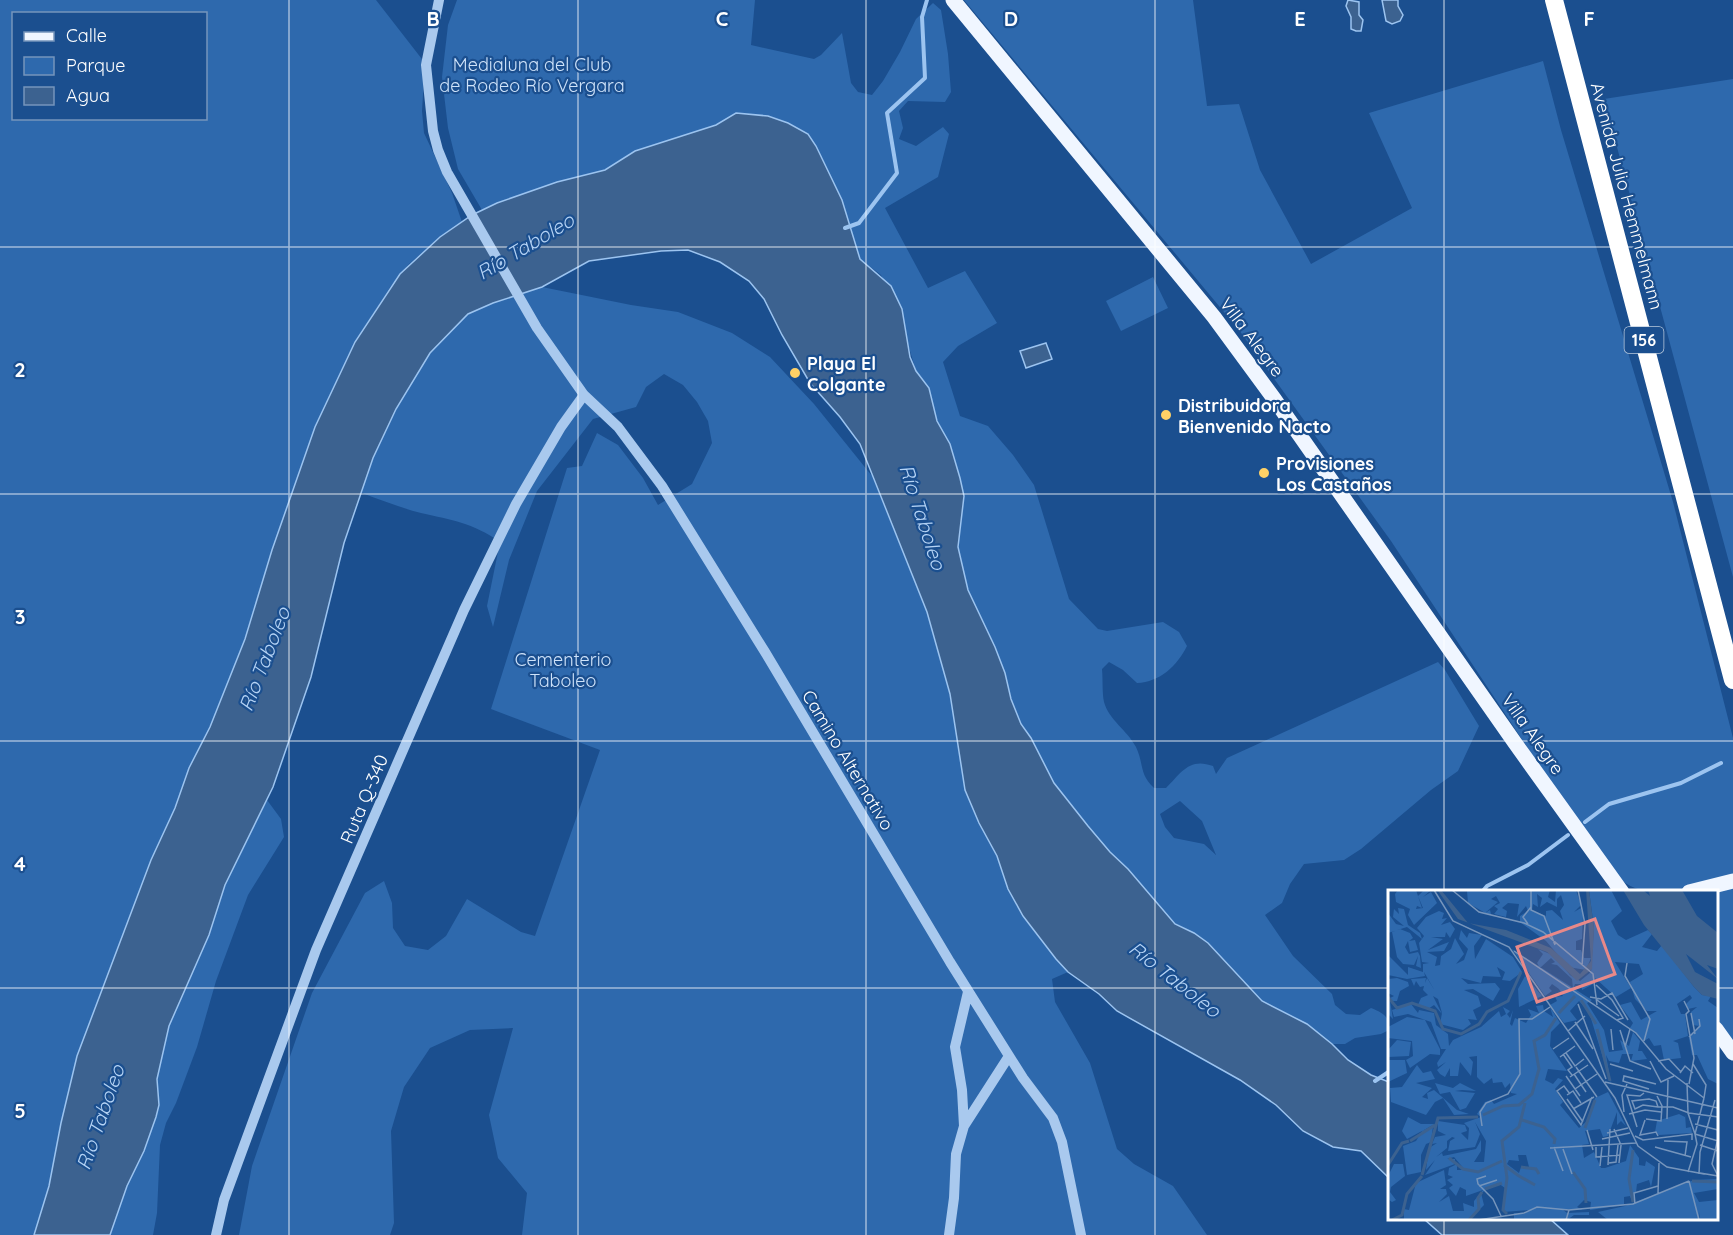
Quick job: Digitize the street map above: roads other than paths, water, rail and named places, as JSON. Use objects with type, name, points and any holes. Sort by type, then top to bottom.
[{"type":"highway","name":"Avenida Julio Hemmelmann","points":[[1554,0],[1733,680]]},
{"type":"main road","name":"Villa Alegre","points":[[953,0],[1214,317],[1621,890]]},
{"type":"main road","points":[[1693,890],[1733,881]]},
{"type":"main road","points":[[1718,1032],[1733,1053]]},
{"type":"street","name":"Camino Alternativo","points":[[439,0],[426,65],[433,130],[438,150],[462,200],[537,328],[584,395],[618,427],[662,486],[765,652],[968,992],[1009,1056],[1053,1118],[1062,1142],[1082,1235]]},
{"type":"street","name":"Ruta Q-340","points":[[216,1235],[224,1200],[316,950],[455,631],[516,504],[561,427],[584,395]]},
{"type":"street","points":[[964,1126],[962,1089],[955,1047],[968,992]]},
{"type":"street","points":[[948,1235],[954,1198],[956,1154],[964,1126],[1009,1056]]},
{"type":"water","points":[[1348,0],[1359,2],[1359,15],[1363,20],[1361,31],[1351,29],[1351,17],[1346,6]]},
{"type":"water","points":[[1382,0],[1398,0],[1398,6],[1403,15],[1400,21],[1392,24],[1386,21]]},
{"type":"water","name":"Río Taboleo","points":[[736,113],[768,116],[788,123],[808,134],[816,146],[842,200],[860,259],[891,286],[902,309],[910,357],[916,371],[929,388],[937,421],[950,444],[964,496],[958,547],[968,590],[995,647],[1021,724],[1031,738],[1054,783],[1110,852],[1128,869],[1175,924],[1208,943],[1262,1001],[1307,1024],[1348,1060],[1371,1075],[1388,1082],[1388,1177],[1361,1151],[1333,1147],[1303,1131],[1276,1105],[1240,1080],[1117,1011],[1099,994],[1068,972],[1056,959],[1023,916],[1008,889],[997,856],[965,790],[950,694],[927,612],[860,444],[810,383],[764,299],[749,281],[720,262],[688,250],[661,251],[589,261],[542,287],[468,314],[430,353],[396,409],[373,458],[344,543],[311,677],[273,787],[225,885],[209,935],[169,1026],[157,1079],[159,1105],[156,1117],[144,1151],[127,1186],[110,1235],[34,1235],[49,1186],[77,1056],[151,860],[175,808],[189,768],[210,727],[245,639],[272,550],[315,427],[355,342],[400,274],[440,237],[472,215],[497,203],[557,182],[605,170],[635,151],[716,125]]},
{"type":"water","points":[[1046,343],[1052,359],[1026,368],[1020,351]]},
{"type":"water","points":[[1425,1220],[1551,1220],[1568,1235],[1442,1235]]},
{"type":"waterway","points":[[845,228],[859,223],[897,173],[887,113],[925,78],[922,17],[927,0]]},
{"type":"waterway","points":[[1585,822],[1609,804],[1681,783],[1721,763]]},
{"type":"waterway","points":[[1484,890],[1487,886],[1528,865],[1568,835]]},
{"type":"waterway","points":[[1375,1081],[1388,1072]]},
{"type":"place","name":"Playa El Colgante","points":[[795,373]]},
{"type":"place","name":"Distribuidora Bienvenido Nacto","points":[[1166,415]]},
{"type":"place","name":"Provisiones Los Castaños","points":[[1264,473]]},
{"type":"park label","name":"Medialuna del Club de Rodeo Río Vergara","points":[[532,74]]},
{"type":"park label","name":"Cementerio Taboleo","points":[[563,669]]}]
